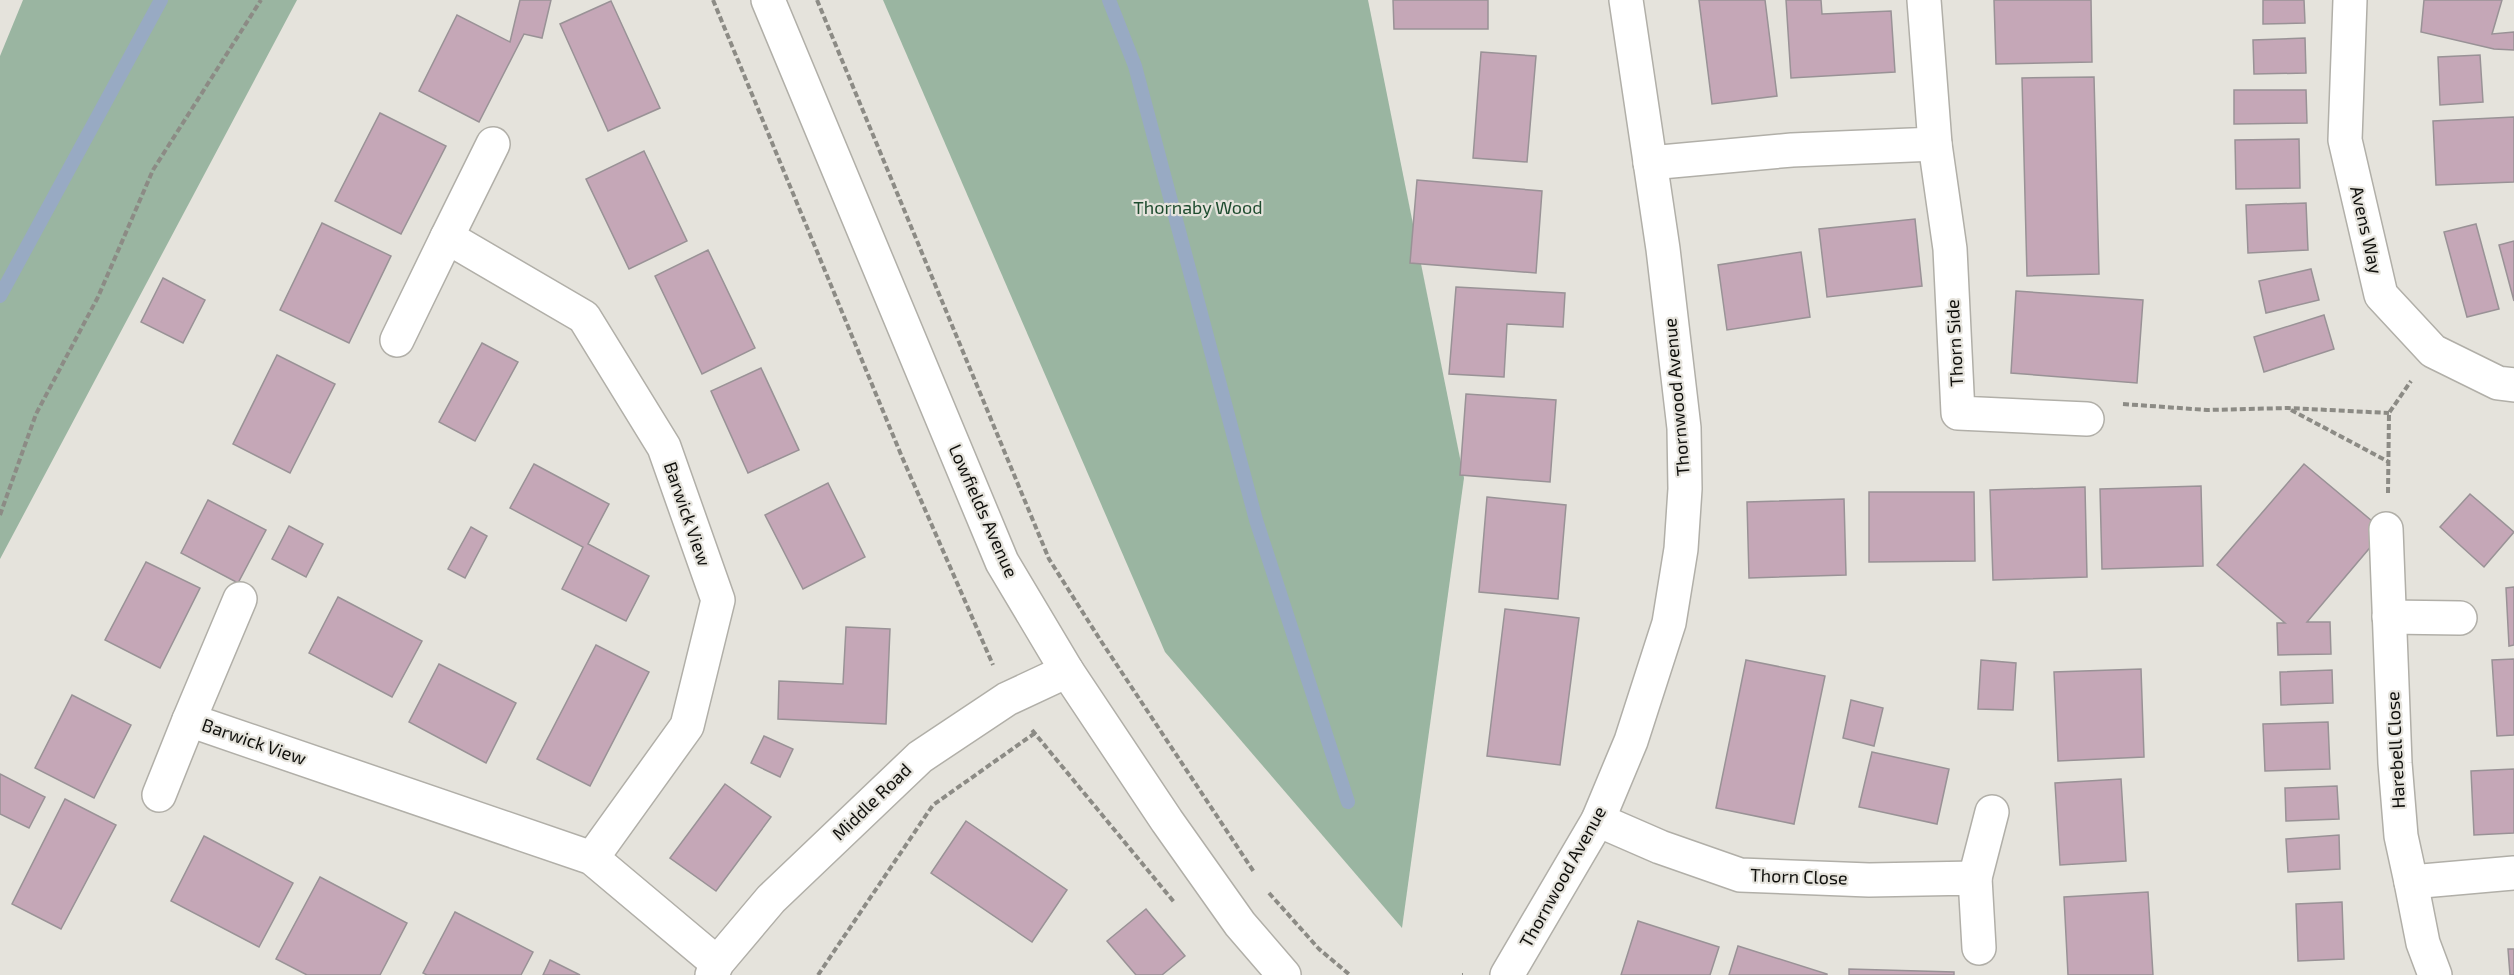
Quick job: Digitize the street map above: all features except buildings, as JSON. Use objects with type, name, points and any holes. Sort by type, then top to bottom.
[{"type":"street","name":"Lowfields Avenue","points":[[768,0],[1002,562],[1067,670],[1167,821],[1240,924],[1284,975]]},
{"type":"street","name":"Thornwood Avenue","points":[[1507,975],[1598,820],[1631,741],[1669,623],[1682,549],[1685,489],[1684,428],[1650,163],[1626,0]]},
{"type":"street","name":"Thorn Side","points":[[1924,0],[1935,144],[1950,249],[1958,413],[2088,419]]},
{"type":"street","name":"Avens Way","points":[[2350,0],[2345,140],[2381,295],[2433,351],[2498,383],[2514,385]]},
{"type":"street","points":[[397,340],[493,144]]},
{"type":"street","points":[[1650,163],[1792,150],[1935,144]]},
{"type":"street","name":"Barwick View","points":[[447,237],[584,317],[664,447],[718,600],[687,726],[592,858]]},
{"type":"street","name":"Harebell Close","points":[[2386,529],[2395,763],[2401,836],[2423,943],[2435,975]]},
{"type":"street","name":"Barwick View","points":[[159,795],[240,599]]},
{"type":"street","points":[[2389,617],[2460,618]]},
{"type":"street","name":"Middle Road","points":[[715,969],[771,899],[920,757],[1008,699],[1067,670]]},
{"type":"street","name":"Barwick View","points":[[189,720],[592,858],[715,969]]},
{"type":"street","points":[[1979,948],[1975,878],[1992,812]]},
{"type":"street","name":"Thorn Close","points":[[1598,820],[1660,847],[1740,875],[1869,880],[1975,878]]},
{"type":"street","points":[[2411,882],[2514,873]]},
{"type":"path","points":[[0,515],[36,414],[98,297],[153,170],[261,0]]},
{"type":"path","points":[[817,0],[1049,559],[1255,872]]},
{"type":"path","points":[[2386,529],[2389,413],[2433,351]]},
{"type":"path","points":[[2088,419],[2096,402],[2207,410],[2288,408],[2389,413]]},
{"type":"path","points":[[2288,408],[2389,462]]},
{"type":"path","points":[[818,975],[933,805],[1035,733]]},
{"type":"path","points":[[1268,892],[1319,949],[1350,975]]},
{"type":"green space","points":[[23,0],[297,0],[0,559],[0,56]]},
{"type":"green space","name":"Thornaby Wood","points":[[883,0],[1368,0],[1464,478],[1402,928],[1165,652]]},
{"type":"waterway","points":[[0,296],[161,0]]},
{"type":"waterway","points":[[1109,0],[1135,66],[1256,520],[1348,802]]}]
